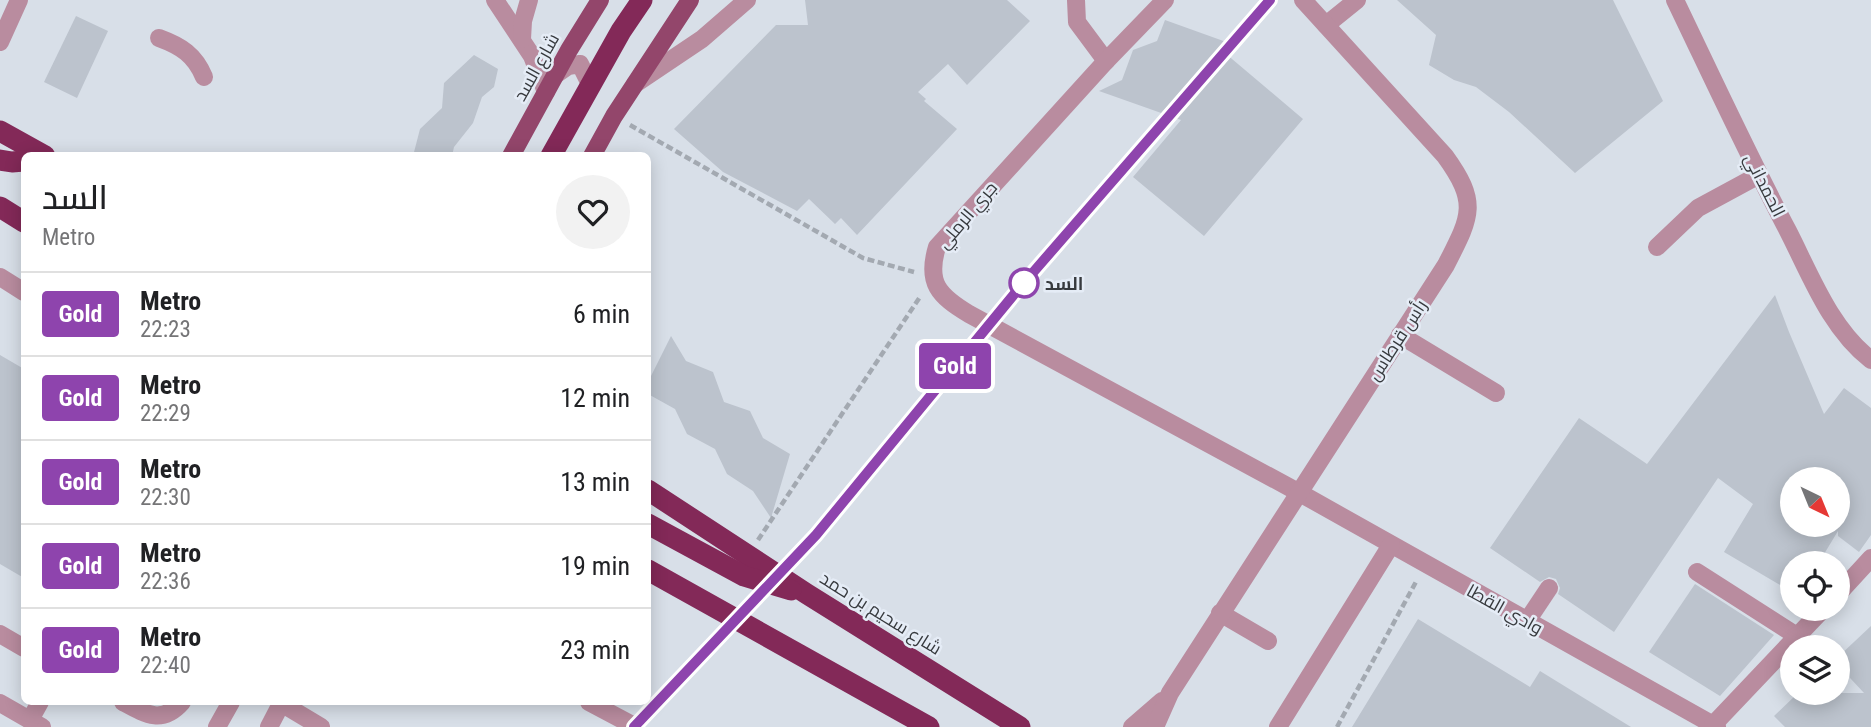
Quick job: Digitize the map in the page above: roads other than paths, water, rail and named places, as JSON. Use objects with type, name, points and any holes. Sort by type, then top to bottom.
[{"type":"highway","points":[[553,152],[642,0]]},
{"type":"highway","points":[[0,131],[38,152]]},
{"type":"highway","points":[[0,160],[21,161]]},
{"type":"highway","points":[[0,200],[21,204]]},
{"type":"highway","points":[[0,207],[21,220]]},
{"type":"highway","name":"شارع سحيم بن حمد","points":[[656,495],[807,594],[1020,727]]},
{"type":"highway","points":[[651,526],[744,576],[807,594]]},
{"type":"highway","points":[[651,572],[929,727]]},
{"type":"main road","name":"شارع السد","points":[[513,152],[600,0]]},
{"type":"main road","points":[[594,152],[614,116],[690,0]]},
{"type":"street","points":[[0,42],[19,0]]},
{"type":"street","points":[[495,0],[532,56],[546,92]]},
{"type":"street","name":"شارع السد","points":[[522,39],[523,21],[529,0]]},
{"type":"street","points":[[635,85],[702,39],[747,0]]},
{"type":"street","points":[[1076,0],[1077,22],[1106,61]]},
{"type":"street","name":"جري الرملي","points":[[1165,0],[937,247],[932,263],[933,278],[940,292],[951,303],[969,314],[1298,492]]},
{"type":"street","name":"رأس قرطاس","points":[[1155,727],[1170,693],[1220,613],[1446,265],[1461,236],[1469,211],[1461,178],[1445,156],[1303,0]]},
{"type":"street","points":[[1326,25],[1357,0]]},
{"type":"street","name":"الحمداني","points":[[1675,0],[1759,175],[1833,319],[1858,350],[1871,360]]},
{"type":"street","points":[[159,38],[191,54],[198,62],[204,77]]},
{"type":"street","points":[[555,75],[568,66],[580,64],[592,86]]},
{"type":"street","points":[[1657,247],[1698,208],[1759,175]]},
{"type":"street","points":[[0,277],[21,290]]},
{"type":"street","points":[[1400,335],[1496,393]]},
{"type":"street","name":"وادي القطا","points":[[1298,492],[1715,726],[1780,655]]},
{"type":"street","points":[[1278,727],[1391,545]]},
{"type":"street","points":[[1850,581],[1871,558]]},
{"type":"street","points":[[1697,572],[1795,635]]},
{"type":"street","points":[[1527,621],[1549,588]]},
{"type":"street","points":[[1220,613],[1268,641]]},
{"type":"street","name":"وادي القطا","points":[[1798,635],[1811,621]]},
{"type":"street","points":[[0,634],[21,646]]},
{"type":"street","name":"رأس قرطاس","points":[[1132,727],[1170,693]]},
{"type":"street","points":[[0,703],[36,724],[39,705]]},
{"type":"street","points":[[130,705],[156,717],[169,713],[178,705]]},
{"type":"street","points":[[217,727],[229,705]]},
{"type":"street","points":[[269,727],[280,705]]},
{"type":"street","points":[[287,705],[321,727]]},
{"type":"street","points":[[595,705],[636,727]]},
{"type":"metro line","name":"Gold","points":[[634,727],[816,535],[1016,292],[1270,0]]},
{"type":"place","name":"السد","points":[[1024,283]]}]
